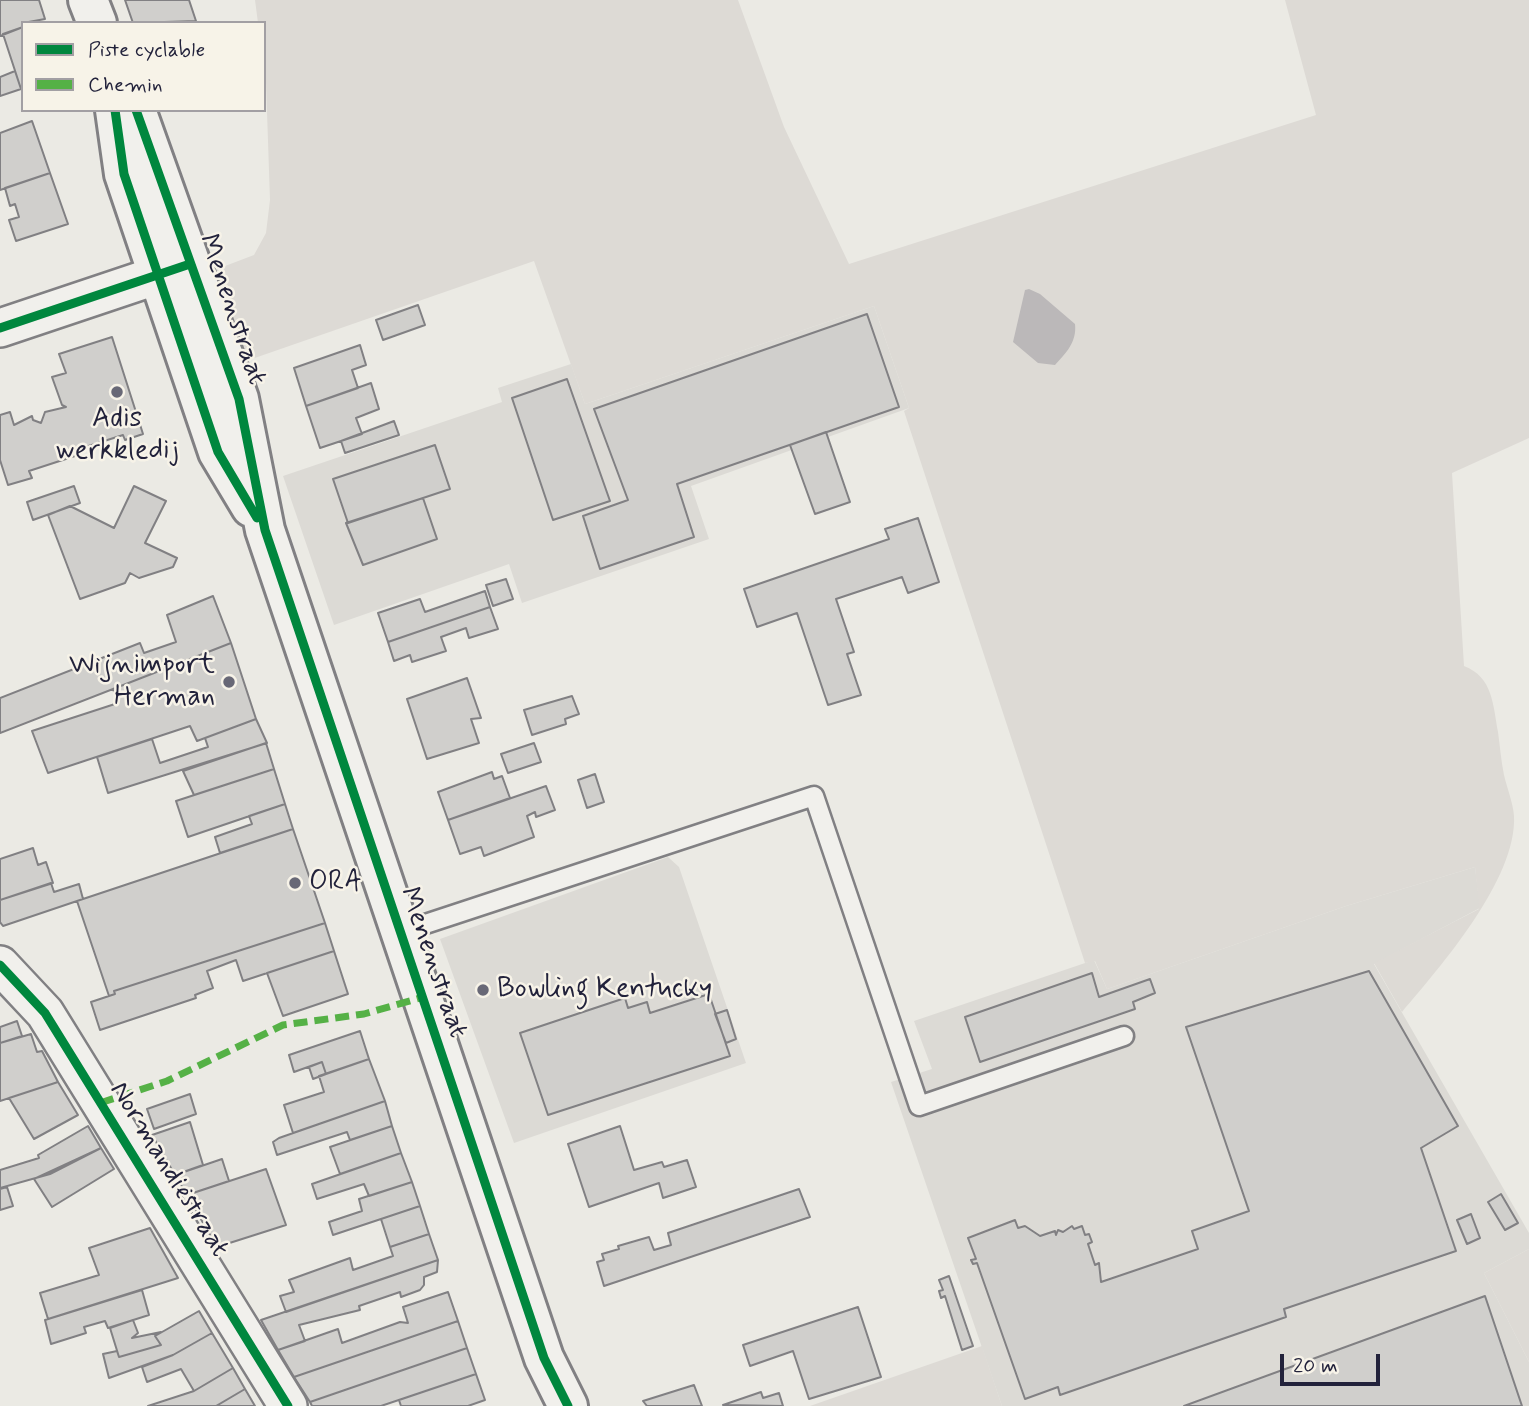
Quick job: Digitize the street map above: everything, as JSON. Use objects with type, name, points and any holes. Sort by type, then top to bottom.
[{"type":"main road","points":[[88,0],[96,21]]},
{"type":"main road","name":"Menenstraat","points":[[115,112],[124,174],[239,399],[265,530],[398,933],[544,1358],[568,1406]]},
{"type":"main road","name":"Menenstraat","points":[[136,112],[174,270]]},
{"type":"main road","name":"Menenstraat","points":[[544,1358],[552,1406]]},
{"type":"street","points":[[0,328],[174,270]]},
{"type":"street","name":"Normandiëstraat","points":[[0,965],[45,1013],[288,1406]]},
{"type":"lane","points":[[398,933],[814,796],[919,1106],[1124,1037]]},
{"type":"shaded area","points":[[255,0],[738,0],[784,127],[849,264],[1316,115],[1285,0],[1529,0],[1529,438],[1452,473],[1464,666],[1481,677],[1493,702],[1503,770],[1514,816],[1512,841],[1503,867],[1474,920],[1402,1012],[1374,963],[1479,909],[1475,867],[1346,906],[1107,989],[1095,961],[1085,963],[904,411],[909,408],[874,306],[585,404],[534,261],[246,361],[212,271],[254,255],[266,233],[270,200],[266,21],[258,21]]},
{"type":"shaded area","points":[[1025,290],[1040,294],[1075,324],[1072,342],[1055,365],[1038,363],[1013,342]]},
{"type":"shaded area","points":[[874,306],[909,408],[691,486],[709,539],[522,603],[509,564],[334,625],[283,476],[502,402],[498,388],[571,364],[585,404]]},
{"type":"shaded area","points":[[668,857],[679,867],[746,1063],[514,1143],[440,939]]},
{"type":"shaded area","points":[[1475,867],[1480,908],[1374,964],[1529,1233],[1529,1249],[1484,1273],[1529,1362],[1529,1406],[1002,1406],[891,1082],[932,1069],[914,1021],[1094,960],[1107,989],[1346,906]]},
{"type":"shaded area","points":[[1529,1249],[1529,1362],[1484,1273]]},
{"type":"shaded area","points":[[982,1346],[1002,1406],[810,1406]]},
{"type":"building","points":[[0,0],[39,0],[45,19],[21,21],[21,28],[0,36]]},
{"type":"building","points":[[125,0],[189,0],[196,21],[132,21]]},
{"type":"building","points":[[21,28],[21,89],[3,34]]},
{"type":"building","points":[[15,71],[21,89],[0,96],[0,77]]},
{"type":"building","points":[[32,121],[50,173],[0,190],[0,133]]},
{"type":"building","points":[[50,173],[68,224],[16,241],[9,220],[19,217],[15,204],[10,206],[5,188]]},
{"type":"building","points":[[418,305],[425,325],[383,340],[376,320]]},
{"type":"building","points":[[867,314],[899,407],[677,484],[694,537],[600,569],[583,516],[628,500],[594,409]]},
{"type":"building","points":[[112,337],[143,434],[125,440],[123,435],[73,451],[75,456],[29,471],[32,478],[8,485],[0,460],[0,415],[10,412],[14,425],[32,416],[33,420],[41,423],[45,412],[66,407],[62,405],[52,377],[66,373],[59,354]]},
{"type":"building","points":[[360,345],[366,365],[352,370],[358,388],[306,406],[294,368]]},
{"type":"building","points":[[567,379],[610,501],[553,520],[512,398]]},
{"type":"building","points":[[371,383],[379,409],[356,418],[362,434],[320,448],[306,406]]},
{"type":"building","points":[[394,421],[399,435],[345,453],[341,441]]},
{"type":"building","points":[[826,432],[850,502],[815,514],[790,445]]},
{"type":"building","points":[[435,445],[450,489],[348,523],[333,479]]},
{"type":"building","points":[[74,486],[80,503],[33,520],[27,502]]},
{"type":"building","points":[[134,486],[166,501],[145,543],[177,558],[173,567],[139,578],[130,573],[125,583],[80,599],[48,515],[70,506],[114,528]]},
{"type":"building","points":[[423,498],[437,539],[363,565],[346,523]]},
{"type":"building","points":[[918,518],[939,582],[908,593],[902,577],[836,599],[854,652],[847,654],[861,695],[828,705],[797,613],[757,627],[744,589],[889,539],[885,529]]},
{"type":"building","points":[[506,579],[513,599],[493,606],[486,585]]},
{"type":"building","points":[[485,591],[490,607],[388,642],[378,613],[420,599],[425,612]]},
{"type":"building","points":[[213,596],[231,643],[0,733],[0,698],[140,643],[144,653],[176,642],[167,615]]},
{"type":"building","points":[[490,607],[498,629],[469,638],[466,628],[441,637],[446,651],[412,662],[410,655],[394,661],[388,642]]},
{"type":"building","points":[[231,643],[256,719],[197,741],[190,726],[48,773],[32,731],[118,703],[113,689]]},
{"type":"building","points":[[467,678],[481,718],[471,719],[479,743],[427,759],[407,699]]},
{"type":"building","points":[[572,696],[579,714],[565,719],[566,724],[532,735],[524,710]]},
{"type":"building","points":[[256,719],[267,743],[108,793],[97,757],[152,739],[160,763],[208,747],[205,738]]},
{"type":"building","points":[[266,743],[274,769],[194,795],[183,771]]},
{"type":"building","points":[[534,743],[541,762],[508,773],[501,754]]},
{"type":"building","points":[[274,769],[285,804],[188,837],[176,801]]},
{"type":"building","points":[[492,772],[494,779],[502,776],[510,798],[448,820],[438,792]]},
{"type":"building","points":[[595,774],[604,802],[587,808],[578,780]]},
{"type":"building","points":[[546,786],[555,810],[536,817],[535,812],[527,816],[534,837],[484,856],[481,847],[460,854],[448,820]]},
{"type":"building","points":[[285,804],[293,829],[220,853],[215,837],[252,824],[249,816]]},
{"type":"building","points":[[293,829],[325,923],[114,991],[115,994],[109,996],[77,901]]},
{"type":"building","points":[[33,848],[38,865],[46,862],[53,883],[0,900],[0,859]]},
{"type":"building","points":[[51,883],[54,892],[79,884],[83,899],[3,926],[0,922],[0,900]]},
{"type":"building","points":[[325,923],[334,951],[243,981],[236,960],[207,971],[213,988],[195,995],[196,998],[100,1030],[91,1002],[115,994],[114,991]]},
{"type":"building","points":[[334,951],[348,994],[283,1016],[267,973]]},
{"type":"building","points":[[1369,971],[1458,1126],[1421,1148],[1456,1251],[1284,1309],[1286,1317],[1060,1395],[1058,1387],[1025,1399],[977,1263],[973,1264],[971,1260],[976,1259],[968,1238],[1015,1220],[1018,1228],[1025,1226],[1040,1236],[1055,1231],[1056,1235],[1058,1230],[1063,1232],[1072,1226],[1074,1229],[1082,1226],[1085,1235],[1089,1234],[1092,1242],[1088,1244],[1095,1265],[1099,1263],[1101,1282],[1198,1249],[1192,1231],[1249,1211],[1186,1027]]},
{"type":"building","points":[[1092,973],[1099,997],[1150,979],[1155,993],[1133,1002],[1135,1009],[980,1062],[965,1017]]},
{"type":"building","points":[[709,994],[730,1056],[548,1115],[520,1033],[625,998],[628,1008],[647,1002],[650,1013]]},
{"type":"building","points":[[727,1010],[736,1039],[726,1043],[715,1014]]},
{"type":"building","points":[[17,1021],[22,1036],[0,1043],[0,1027]]},
{"type":"building","points":[[360,1031],[369,1059],[326,1074],[322,1062],[294,1072],[289,1055]]},
{"type":"building","points":[[31,1034],[37,1052],[42,1051],[58,1082],[0,1101],[0,1043]]},
{"type":"building","points":[[369,1059],[385,1101],[293,1133],[284,1105],[324,1092],[319,1076]]},
{"type":"building","points":[[322,1062],[326,1074],[313,1079],[309,1067]]},
{"type":"building","points":[[58,1082],[78,1115],[34,1139],[9,1098]]},
{"type":"building","points":[[190,1094],[196,1114],[154,1129],[147,1109]]},
{"type":"building","points":[[385,1101],[392,1126],[350,1140],[347,1132],[277,1155],[273,1142],[279,1138]]},
{"type":"building","points":[[190,1122],[203,1165],[175,1175],[152,1135]]},
{"type":"building","points":[[88,1126],[101,1148],[50,1174],[0,1188],[0,1170],[39,1158],[38,1155]]},
{"type":"building","points":[[392,1126],[401,1153],[340,1174],[330,1147]]},
{"type":"building","points":[[620,1126],[634,1170],[662,1162],[664,1167],[687,1160],[696,1187],[663,1198],[659,1183],[589,1207],[568,1144]]},
{"type":"building","points":[[101,1148],[114,1169],[52,1207],[34,1179]]},
{"type":"building","points":[[401,1153],[412,1182],[369,1196],[364,1184],[317,1199],[312,1184]]},
{"type":"building","points":[[222,1159],[229,1181],[187,1195],[175,1175]]},
{"type":"building","points":[[266,1169],[286,1225],[217,1247],[187,1195]]},
{"type":"building","points":[[412,1182],[420,1206],[333,1235],[329,1222],[362,1211],[359,1199]]},
{"type":"building","points":[[7,1187],[13,1206],[0,1210],[0,1189]]},
{"type":"building","points":[[799,1189],[810,1217],[604,1286],[597,1262],[604,1260],[602,1254],[619,1249],[618,1246],[649,1237],[654,1250],[671,1245],[668,1233]]},
{"type":"building","points":[[1501,1194],[1518,1223],[1505,1230],[1488,1202]]},
{"type":"building","points":[[420,1206],[429,1234],[390,1247],[381,1219]]},
{"type":"building","points":[[1471,1214],[1480,1238],[1467,1244],[1457,1220]]},
{"type":"building","points":[[150,1228],[178,1278],[48,1319],[40,1293],[99,1275],[89,1248]]},
{"type":"building","points":[[429,1234],[438,1260],[286,1312],[280,1296],[294,1292],[289,1280],[350,1258],[353,1270],[393,1256],[390,1247]]},
{"type":"building","points":[[438,1260],[437,1272],[424,1277],[424,1285],[420,1290],[401,1297],[400,1292],[359,1306],[360,1310],[299,1325],[305,1341],[278,1350],[261,1320]]},
{"type":"building","points":[[949,1276],[973,1346],[962,1350],[945,1296],[941,1298],[939,1291],[943,1290],[939,1280]]},
{"type":"building","points":[[142,1290],[149,1315],[108,1328],[105,1321],[84,1327],[86,1333],[51,1344],[45,1320]]},
{"type":"building","points":[[448,1292],[458,1321],[294,1377],[278,1350],[338,1329],[342,1343],[400,1322],[408,1323],[403,1307]]},
{"type":"building","points":[[1485,1296],[1522,1406],[1184,1406]]},
{"type":"building","points":[[858,1307],[881,1377],[809,1399],[793,1351],[750,1366],[743,1345]]},
{"type":"building","points":[[199,1311],[212,1333],[173,1355],[109,1378],[103,1354],[117,1351],[119,1357],[161,1345],[155,1336]]},
{"type":"building","points":[[133,1320],[138,1333],[132,1338],[161,1332],[155,1336],[161,1345],[119,1357],[110,1328]]},
{"type":"building","points":[[458,1321],[467,1348],[310,1402],[294,1377]]},
{"type":"building","points":[[212,1333],[233,1368],[194,1391],[181,1369],[147,1382],[142,1367],[173,1355]]},
{"type":"building","points":[[467,1348],[476,1374],[381,1406],[312,1406],[310,1402]]},
{"type":"building","points":[[233,1368],[245,1389],[216,1406],[148,1406],[194,1391]]},
{"type":"building","points":[[476,1374],[485,1400],[468,1406],[401,1406],[399,1400]]},
{"type":"building","points":[[694,1385],[702,1406],[647,1406],[643,1401]]},
{"type":"building","points":[[245,1389],[255,1406],[216,1406]]},
{"type":"building","points":[[761,1392],[763,1398],[779,1393],[783,1406],[723,1405]]},
{"type":"marked path","points":[[100,1103],[167,1081],[283,1025],[364,1014],[420,998]]},
{"type":"cycle path","points":[[115,112],[124,174],[218,452],[257,518]]},
{"type":"cycle path","points":[[137,112],[239,399],[265,530],[544,1358],[568,1406]]},
{"type":"cycle path","points":[[0,328],[190,264]]},
{"type":"cycle path","points":[[0,965],[45,1013],[288,1406]]},
{"type":"place","name":"Adis werkkledij","points":[[117,392]]},
{"type":"place","name":"Wijnimport Herman","points":[[229,682]]},
{"type":"place","name":"ORA","points":[[295,883]]},
{"type":"place","name":"Bowling Kentucky","points":[[483,990]]}]
